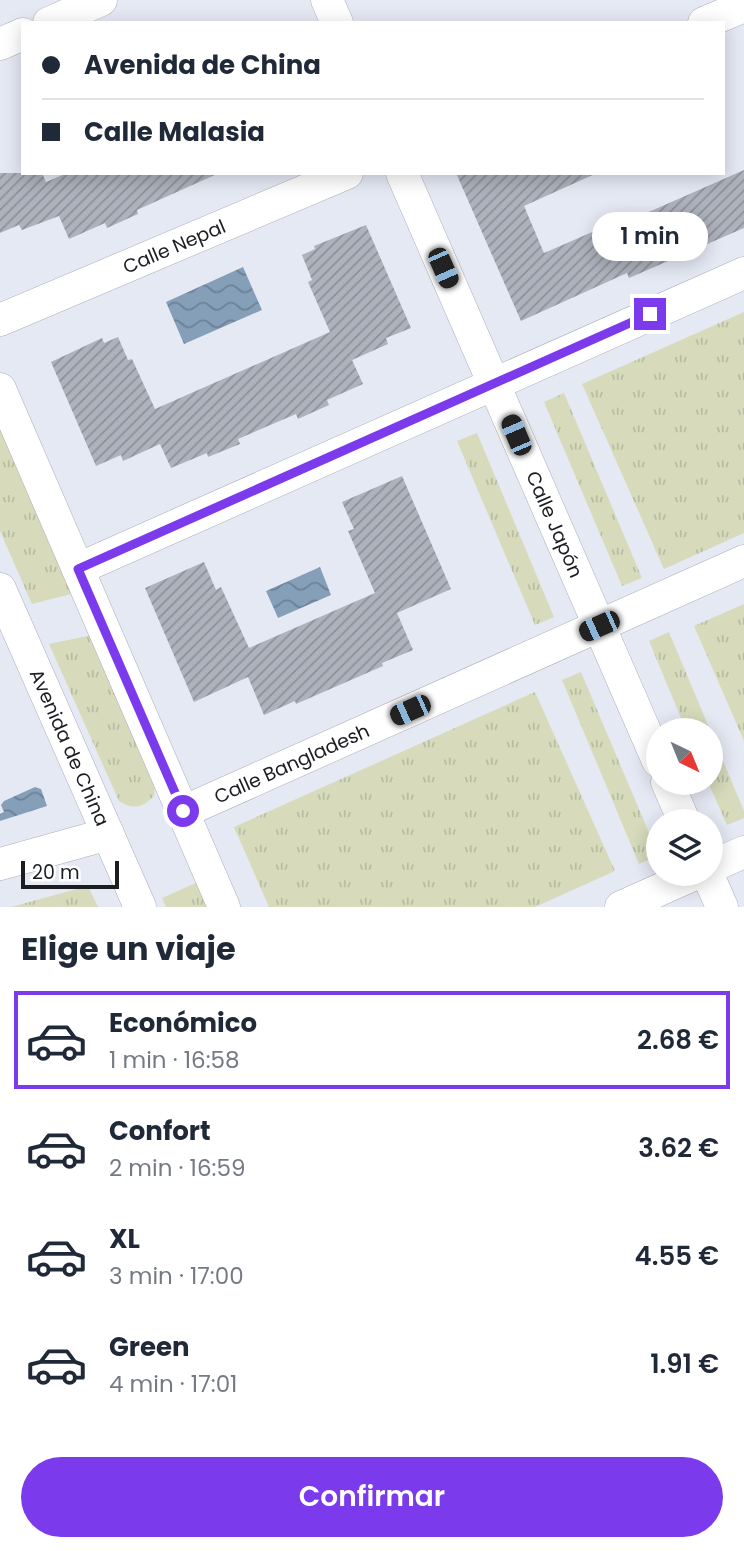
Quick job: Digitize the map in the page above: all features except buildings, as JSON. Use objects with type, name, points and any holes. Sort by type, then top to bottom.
[{"type":"street","points":[[53,21],[100,0]]},
{"type":"street","points":[[327,0],[336,21]]},
{"type":"street","points":[[709,21],[744,6]]},
{"type":"street","points":[[0,44],[21,35]]},
{"type":"street","name":"Calle Nepal","points":[[0,320],[342,175]]},
{"type":"street","name":"Calle Japón","points":[[403,175],[646,734]]},
{"type":"street","points":[[78,569],[744,273]]},
{"type":"street","points":[[0,389],[224,907]]},
{"type":"street","name":"Calle Bangladesh","points":[[183,811],[744,561]]},
{"type":"street","name":"Avenida de China","points":[[0,589],[140,907]]},
{"type":"street","points":[[0,864],[108,834]]},
{"type":"street","points":[[723,861],[744,852]]},
{"type":"street","points":[[621,907],[668,886]]},
{"type":"street","points":[[713,886],[722,907]]},
{"type":"green space","points":[[744,312],[744,533],[664,569],[582,384]]},
{"type":"green space","points":[[564,393],[642,578],[622,586],[544,402]]},
{"type":"green space","points":[[0,425],[75,593],[32,604],[0,531]]},
{"type":"green space","points":[[477,433],[554,617],[535,625],[457,441]]},
{"type":"green space","points":[[744,604],[744,741],[694,626]]},
{"type":"green space","points":[[669,632],[705,718],[681,718],[649,641]]},
{"type":"green space","points":[[92,635],[155,784],[154,796],[137,806],[129,806],[119,801],[49,644]]},
{"type":"green space","points":[[581,672],[646,826],[646,861],[639,864],[562,680]]},
{"type":"green space","points":[[535,692],[615,871],[535,907],[269,907],[234,827]]},
{"type":"green space","points":[[723,761],[744,811],[744,818],[727,825],[723,809],[720,809],[714,795],[723,795]]},
{"type":"green space","points":[[200,881],[210,907],[166,907],[162,898]]},
{"type":"green space","points":[[88,886],[98,907],[11,907]]},
{"type":"water","points":[[243,267],[262,310],[184,344],[166,302]]},
{"type":"water","points":[[320,567],[331,595],[278,618],[266,591]]},
{"type":"water","points":[[35,787],[41,789],[47,806],[0,821],[0,814],[4,812],[1,805],[4,801]]},
{"type":"route","points":[[183,811],[78,569],[650,314]]}]
